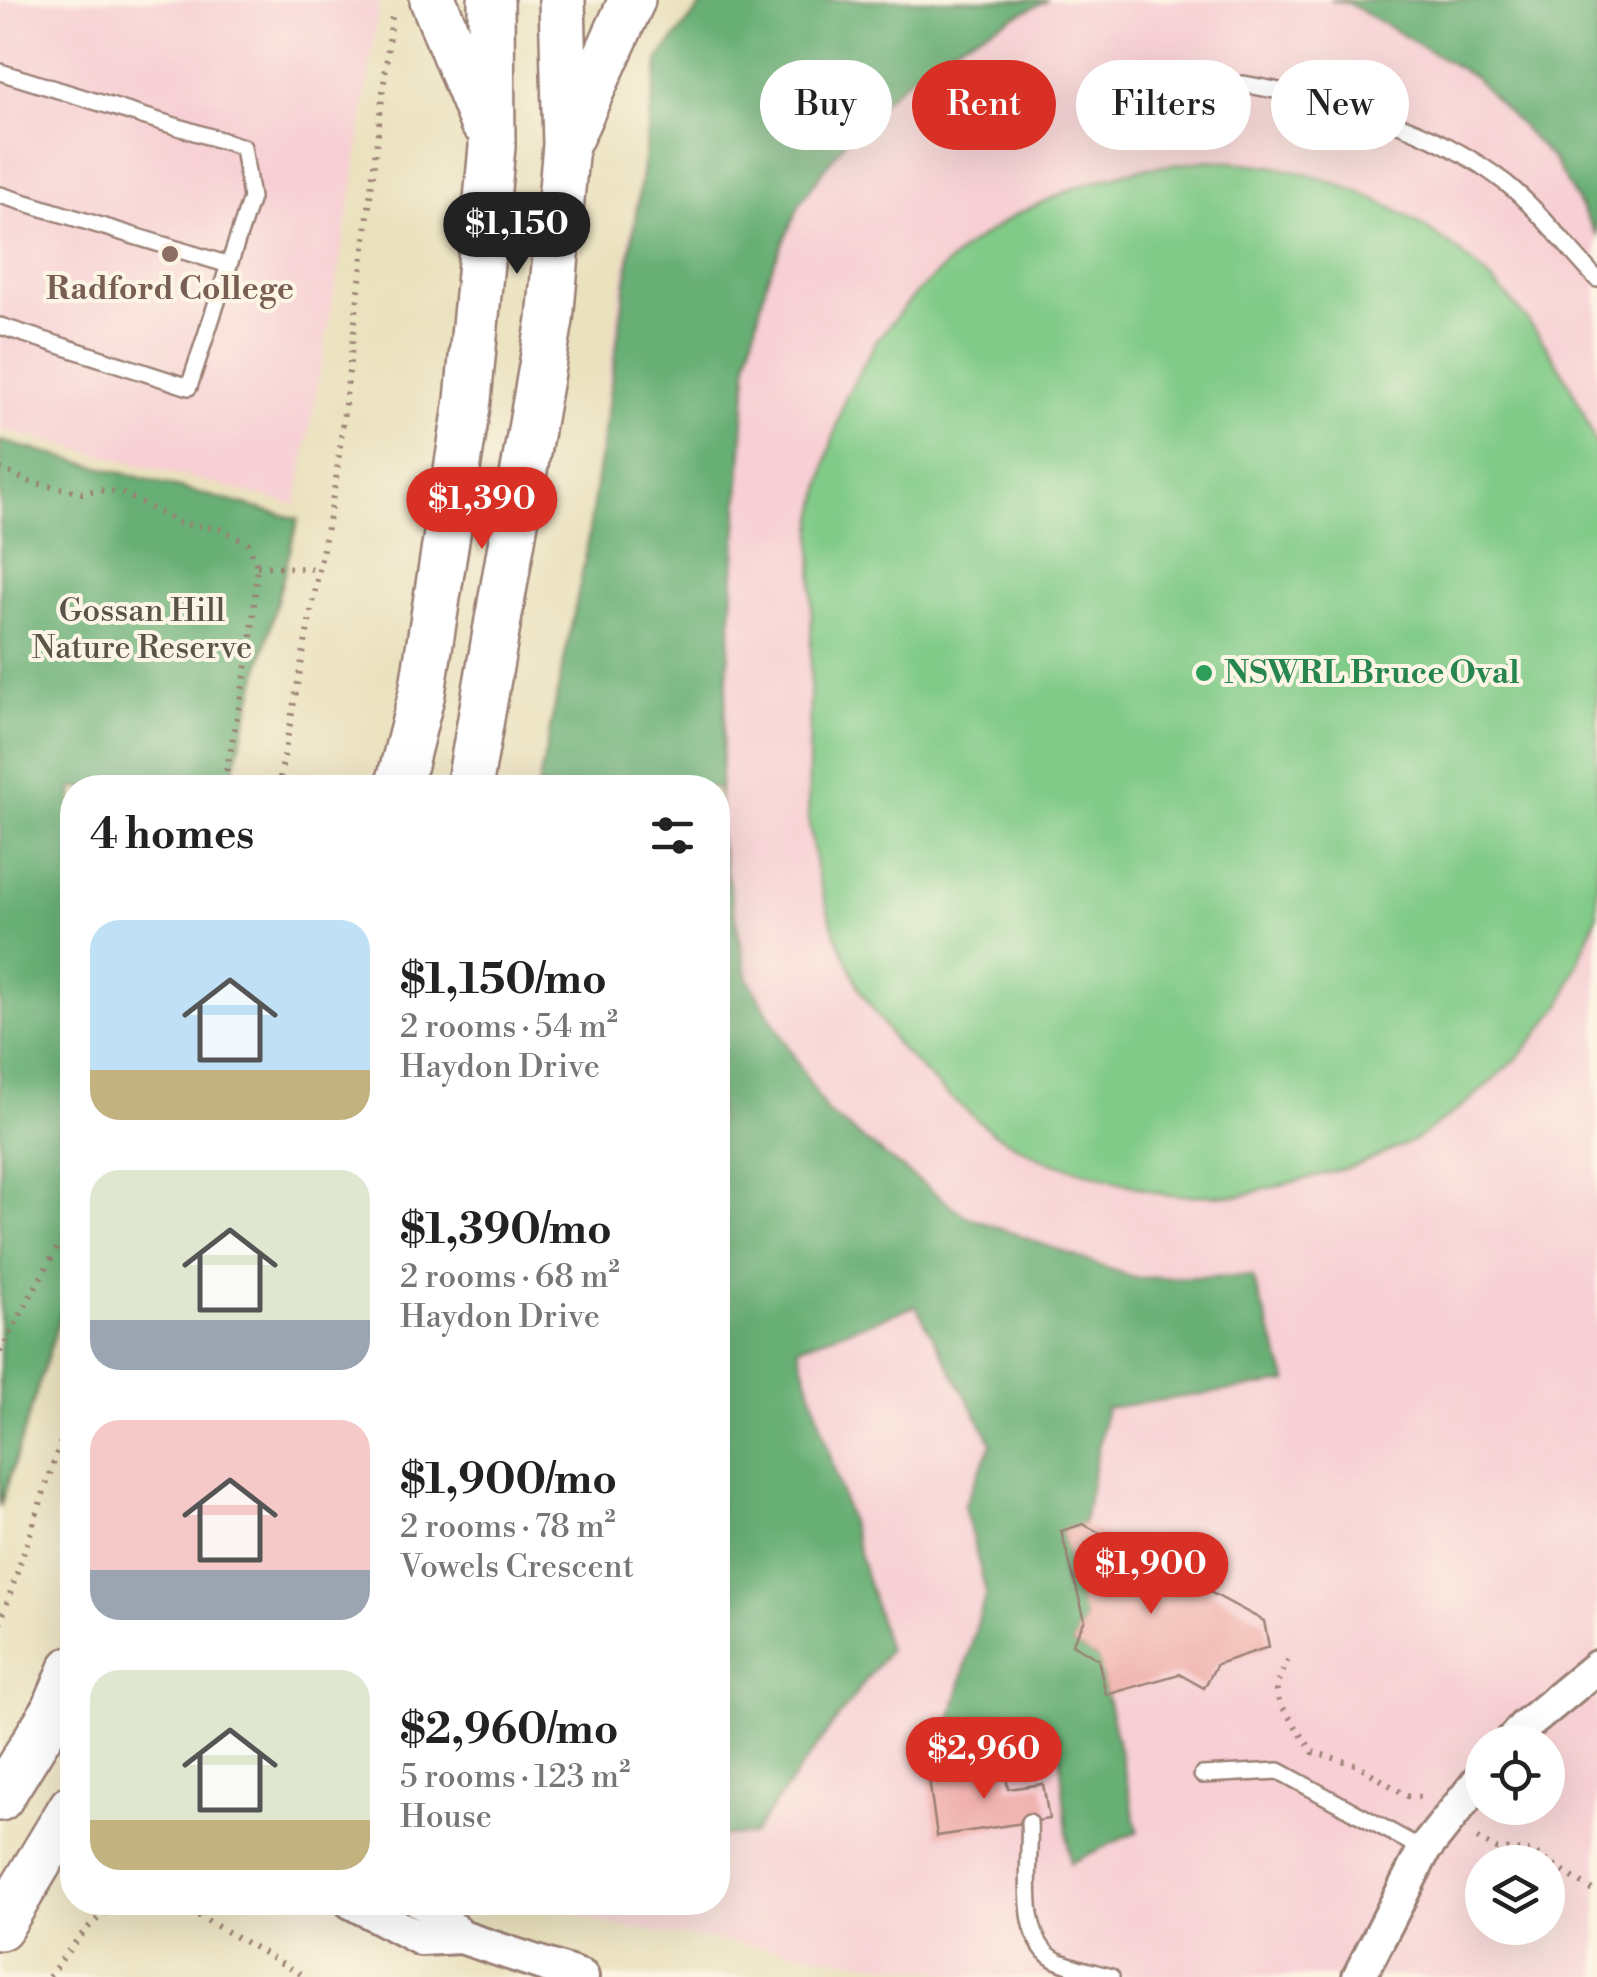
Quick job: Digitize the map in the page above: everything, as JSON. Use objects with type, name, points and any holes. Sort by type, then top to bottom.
[{"type":"main road","points":[[401,775],[422,692],[468,400],[492,146],[492,0]]},
{"type":"main road","points":[[471,775],[550,320],[566,145],[562,0]]},
{"type":"main road","points":[[566,145],[632,0]]},
{"type":"main road","points":[[412,5],[492,146]]},
{"type":"main road","points":[[0,1798],[60,1727]]},
{"type":"main road","points":[[0,1927],[60,1826]]},
{"type":"street","points":[[1525,1725],[1597,1667]]},
{"type":"street","points":[[1359,1977],[1424,1850],[1465,1798]]},
{"type":"street","points":[[375,1915],[421,1940],[462,1937],[582,1977]]},
{"type":"street","points":[[439,1915],[462,1937]]},
{"type":"lane","points":[[0,72],[243,147],[251,198],[189,388],[0,326]]},
{"type":"lane","points":[[1251,86],[1328,100],[1429,135],[1508,185],[1597,280]]},
{"type":"lane","points":[[0,195],[229,265]]},
{"type":"lane","points":[[1202,1775],[1279,1770],[1424,1850]]},
{"type":"lane","points":[[1029,1822],[1029,1913],[1036,1942],[1055,1960],[1111,1977]]},
{"type":"path","points":[[280,775],[336,479],[412,5]]},
{"type":"path","points":[[0,469],[31,482],[82,493],[120,492],[179,523],[220,529],[248,543],[257,566],[251,645],[226,775]]},
{"type":"path","points":[[257,566],[319,569]]},
{"type":"path","points":[[0,1352],[60,1243]]},
{"type":"path","points":[[0,1624],[60,1444]]},
{"type":"path","points":[[1469,1835],[1497,1849],[1531,1852],[1597,1893]]},
{"type":"path","points":[[49,1977],[100,1915]]},
{"type":"path","points":[[203,1915],[306,1977]]},
{"type":"shaded area","name":"Radford College","points":[[0,0],[375,0],[379,4],[351,200],[296,505],[0,429]]},
{"type":"shaded area","points":[[714,0],[1597,0],[1597,1977],[972,1977],[610,1925],[580,1915],[730,1915],[730,775],[541,775],[585,559],[615,328],[659,58],[702,5]]},
{"type":"green space","points":[[714,0],[1048,0],[929,60],[912,60],[912,75],[892,93],[892,60],[760,60],[760,150],[839,150],[800,203],[767,279],[748,359],[721,775],[540,775],[585,559],[659,58],[702,5]]},
{"type":"green space","points":[[1330,0],[1597,0],[1597,235],[1554,161],[1474,77],[1348,3]]},
{"type":"green space","name":"NSWRL Bruce Oval","points":[[1209,160],[1270,166],[1326,180],[1378,201],[1428,229],[1513,302],[1547,347],[1575,396],[1597,449],[1597,915],[1561,1005],[1522,1054],[1468,1102],[1417,1139],[1356,1166],[1239,1196],[1165,1195],[1044,1160],[992,1132],[944,1092],[897,1045],[860,990],[834,930],[817,873],[808,817],[813,528],[845,398],[877,340],[917,292],[966,247],[1016,214],[1079,186],[1140,169]]},
{"type":"green space","name":"Gossan Hill Nature Reserve","points":[[0,441],[298,519],[232,775],[60,775],[60,1317],[0,1507]]},
{"type":"green space","points":[[730,891],[748,979],[827,1112],[964,1215],[1134,1278],[1252,1276],[1288,1382],[1106,1408],[1083,1524],[1061,1531],[1085,1620],[1072,1644],[1098,1659],[1138,1831],[1070,1863],[1058,1735],[951,1719],[986,1592],[964,1506],[992,1443],[916,1306],[798,1347],[888,1650],[752,1835],[730,1836]]},
{"type":"building","points":[[1083,1524],[1264,1621],[1269,1647],[1217,1664],[1204,1688],[1179,1674],[1106,1695],[1098,1659],[1072,1644],[1085,1620],[1061,1531]]},
{"type":"building","points":[[1005,1767],[1008,1789],[1043,1784],[1049,1819],[937,1836],[929,1779]]},
{"type":"place","name":"Radford College","points":[[170,254]]},
{"type":"place","name":"NSWRL Bruce Oval","points":[[1204,673]]}]
